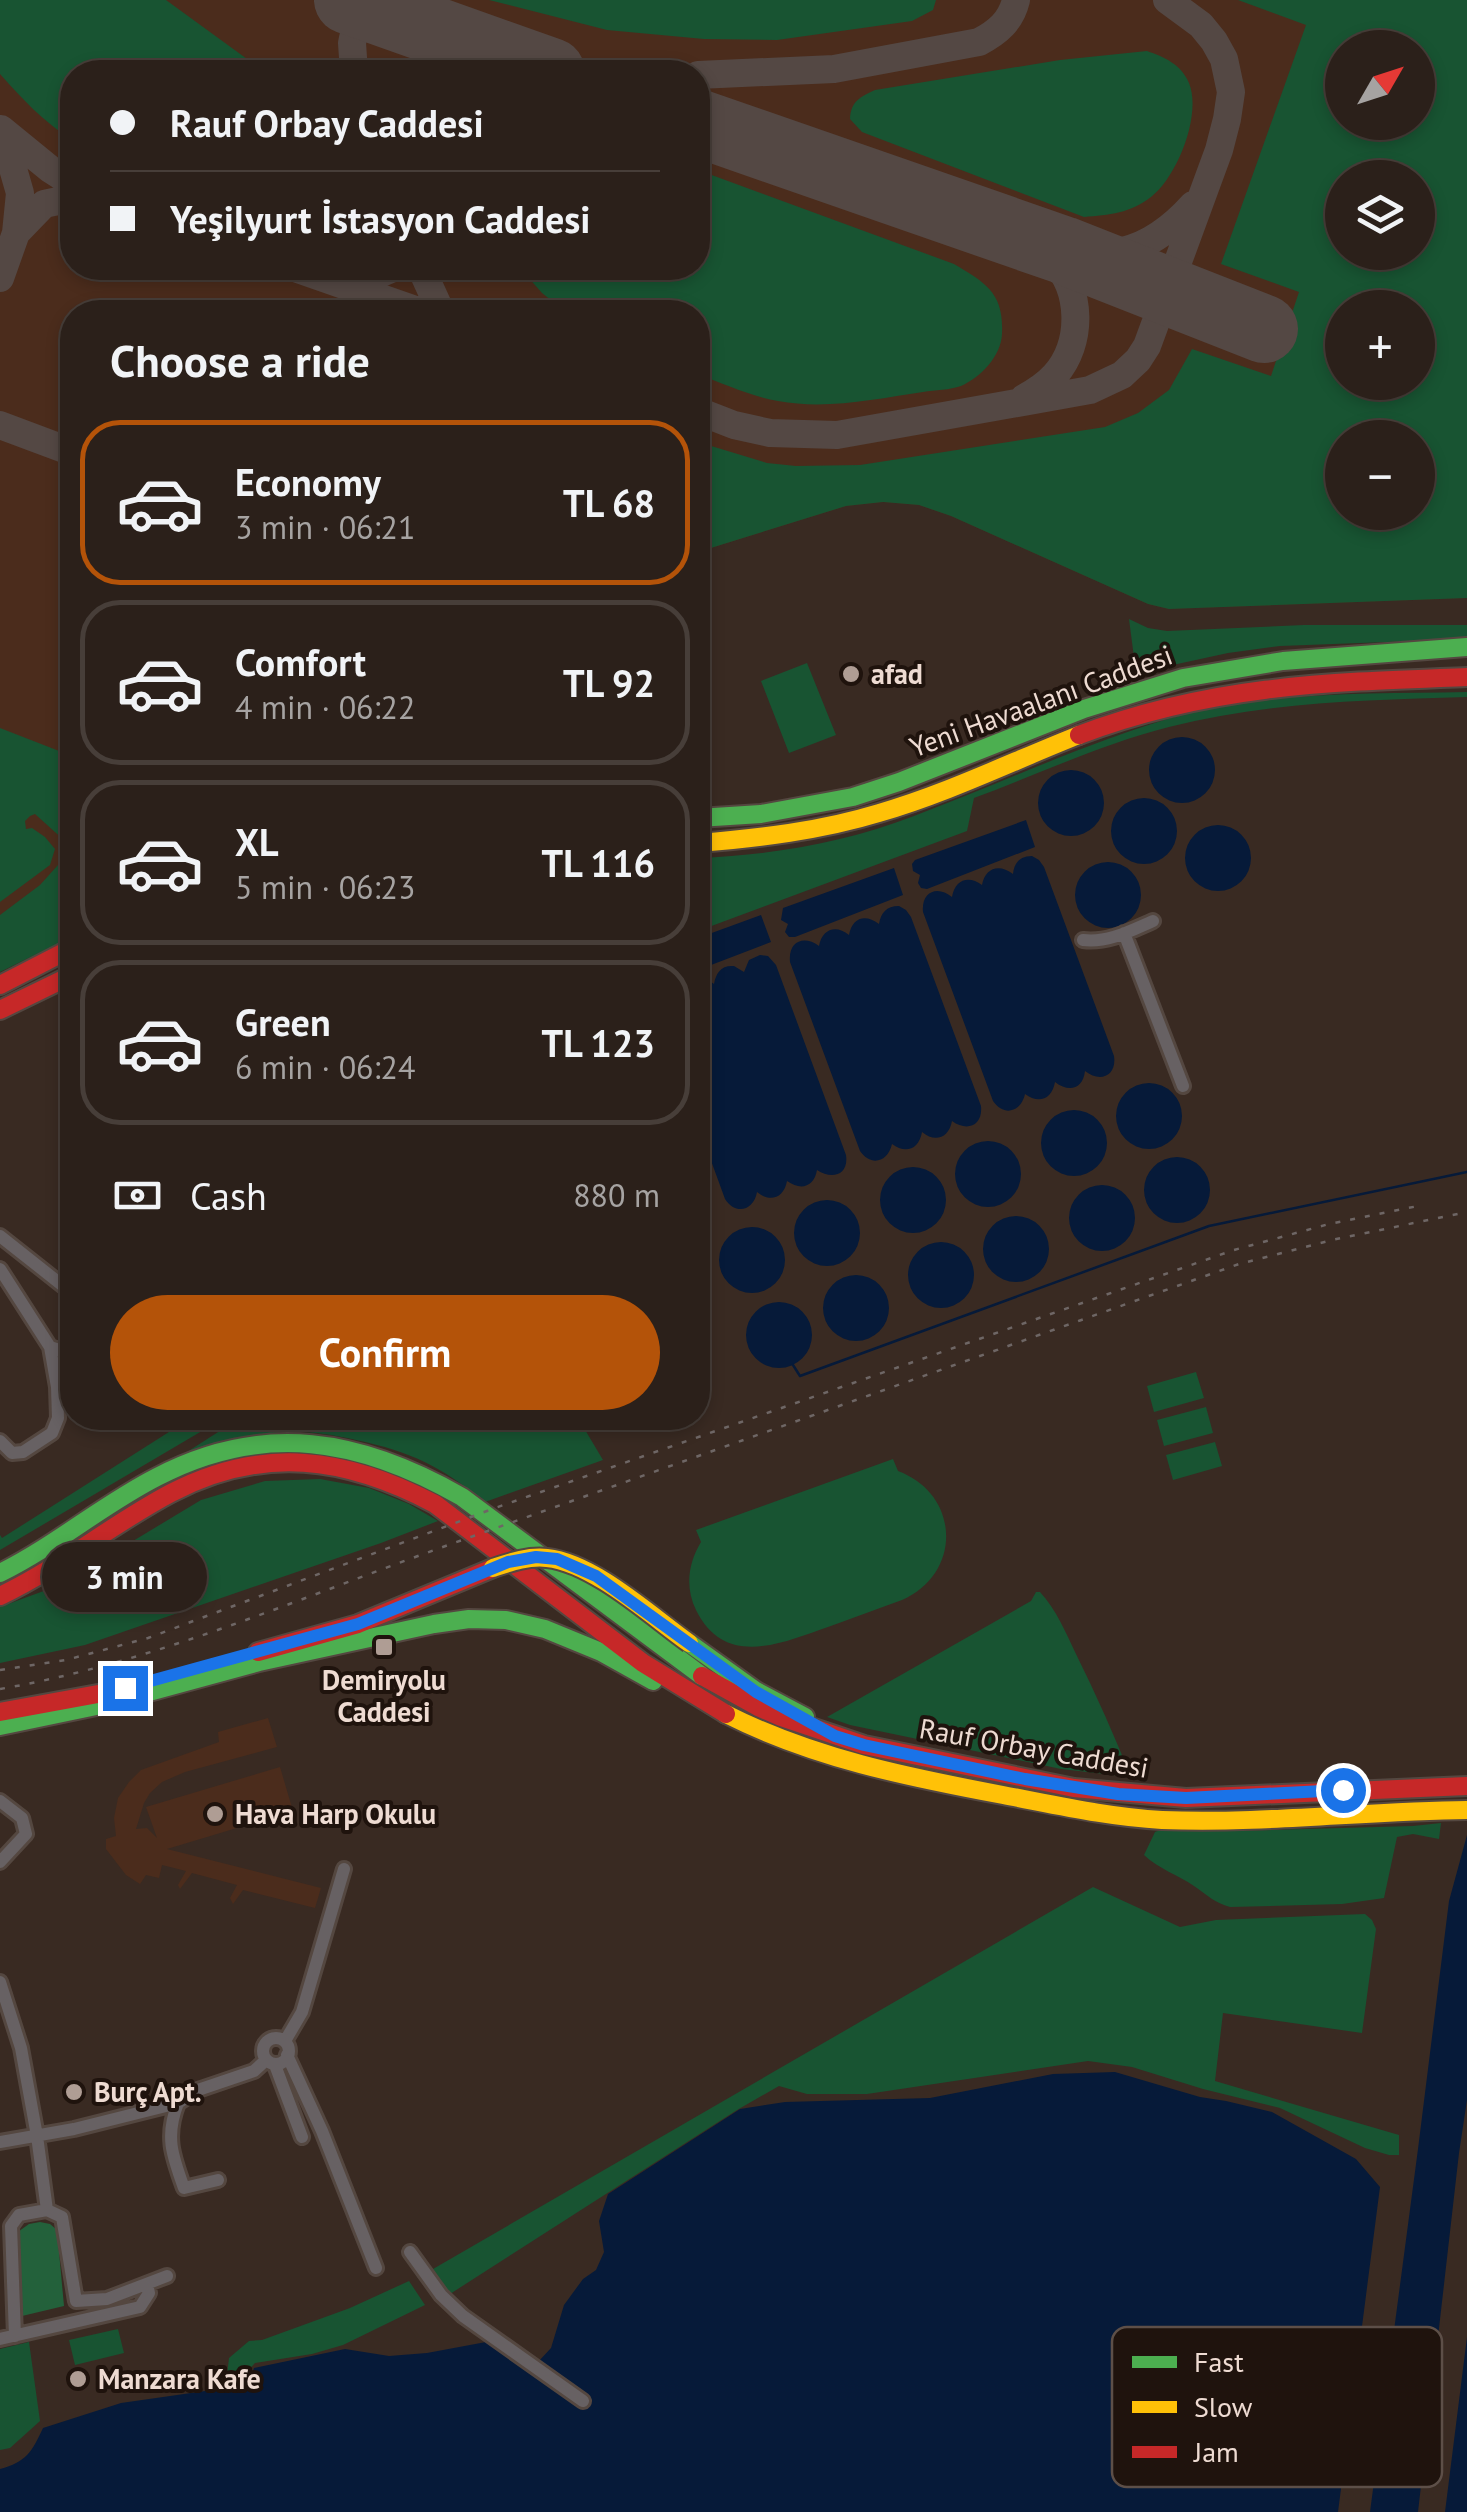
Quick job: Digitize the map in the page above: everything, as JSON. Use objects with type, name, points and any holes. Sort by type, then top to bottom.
[{"type":"main road","name":"Yeni Havaalanı Caddesi","points":[[710,817],[768,813],[853,797],[1084,709],[1183,678],[1283,661],[1467,647]]},
{"type":"main road","name":"Yeni Havaalanı Caddesi","points":[[710,842],[770,837],[899,807],[1047,747],[1164,707],[1244,690],[1467,678]]},
{"type":"main road","points":[[768,813],[770,837]]},
{"type":"main road","points":[[0,984],[60,954]]},
{"type":"main road","points":[[1,1006],[60,980]]},
{"type":"main road","points":[[0,1573],[184,1464],[259,1444],[320,1443],[349,1448],[396,1461],[446,1486],[698,1674],[758,1707],[835,1736]]},
{"type":"main road","points":[[0,1596],[52,1570],[188,1484],[237,1468],[292,1461],[354,1468],[407,1487],[436,1504],[640,1660],[700,1700]]},
{"type":"main road","points":[[0,1712],[125,1688],[358,1624],[508,1562],[536,1557],[569,1562],[596,1576],[756,1692],[835,1736]]},
{"type":"main road","points":[[0,1726],[131,1698],[247,1665],[434,1622],[463,1619],[504,1619],[535,1625],[577,1640],[654,1682],[700,1700]]},
{"type":"main road","name":"Rauf Orbay Caddesi","points":[[700,1700],[775,1738],[847,1762],[965,1789],[1116,1816],[1186,1820],[1467,1810]]},
{"type":"main road","name":"Rauf Orbay Caddesi","points":[[835,1736],[883,1750],[1025,1779],[1156,1797],[1463,1786]]},
{"type":"street","points":[[1082,940],[1113,938],[1153,920]]},
{"type":"street","points":[[1124,933],[1184,1086]]},
{"type":"street","points":[[0,1236],[60,1275]]},
{"type":"street","points":[[0,1269],[50,1347],[58,1387],[52,1434],[23,1452],[12,1453],[1,1445]]},
{"type":"street","points":[[50,1347],[60,1350]]},
{"type":"street","points":[[0,1800],[22,1818],[26,1834],[0,1862]]},
{"type":"street","points":[[0,2142],[178,2103],[198,2090],[285,2060],[344,1869]]},
{"type":"street","points":[[0,1982],[21,2048],[48,2210]]},
{"type":"street","points":[[302,2137],[271,2062],[262,2050],[266,2041],[276,2037],[286,2048],[322,2131],[376,2268]]},
{"type":"street","points":[[178,2103],[170,2125],[174,2160],[184,2188],[218,2180]]},
{"type":"street","points":[[15,2336],[11,2226],[19,2215],[48,2210],[62,2217],[76,2301],[107,2298],[167,2276]]},
{"type":"street","points":[[410,2252],[441,2295],[463,2316],[583,2400]]},
{"type":"street","points":[[0,2339],[140,2307],[149,2294],[147,2284]]},
{"type":"shaded area","points":[[0,0],[1467,0],[1467,598],[1169,609],[1148,604],[951,516],[919,505],[883,502],[846,506],[710,548],[710,300],[60,300],[60,895],[0,928]]},
{"type":"shaded area","name":"Hava Harp Okulu","points":[[268,1718],[277,1747],[162,1782],[144,1803],[136,1829],[147,1828],[157,1838],[146,1807],[280,1767],[293,1811],[167,1849],[321,1888],[315,1908],[243,1890],[233,1904],[230,1898],[237,1885],[192,1873],[180,1889],[178,1885],[186,1871],[162,1865],[159,1878],[146,1875],[140,1884],[126,1875],[106,1849],[106,1839],[116,1836],[118,1798],[129,1782],[141,1770],[219,1742],[218,1732]]},
{"type":"green space","points":[[0,0],[166,0],[248,60],[60,60],[60,132],[0,74]]},
{"type":"green space","points":[[489,0],[936,0],[933,10],[912,21],[777,40],[704,39],[607,30]]},
{"type":"green space","points":[[1238,0],[1467,0],[1467,598],[1169,609],[1148,604],[951,516],[919,505],[883,502],[846,506],[710,548],[710,446],[767,463],[860,465],[1105,427],[1138,413],[1169,390],[1192,349],[1271,376],[1299,292],[1221,264],[1306,25]]},
{"type":"green space","points":[[1147,51],[1171,62],[1186,76],[1192,96],[1190,128],[1178,161],[1161,188],[1136,207],[1119,212],[1084,217],[862,132],[850,119],[857,100],[875,90],[1060,60]]},
{"type":"green space","points":[[710,174],[954,264],[991,291],[1000,308],[1002,334],[989,365],[961,386],[833,404],[796,403],[747,393],[710,379],[710,300],[551,300],[531,280],[710,280]]},
{"type":"green space","points":[[1129,619],[1167,631],[1304,625],[1467,625],[1467,639],[1280,646],[1136,673]]},
{"type":"green space","points":[[807,663],[836,735],[789,753],[761,681]]},
{"type":"green space","points":[[1467,692],[1467,697],[1280,707],[1144,734],[974,798],[967,831],[710,927],[710,857],[780,851],[861,834],[1178,716],[1248,702],[1321,695]]},
{"type":"green space","points":[[0,728],[60,751],[60,837],[35,814],[25,821],[26,829],[32,828],[55,849],[50,865],[0,902]]},
{"type":"green space","points":[[60,863],[60,943],[0,972],[0,915],[40,885]]},
{"type":"green space","points":[[1196,1372],[1204,1398],[1154,1412],[1147,1386]]},
{"type":"green space","points":[[1206,1407],[1213,1433],[1164,1446],[1157,1420]]},
{"type":"green space","points":[[172,1430],[204,1430],[0,1550],[0,1535],[2,1538]]},
{"type":"green space","points":[[221,1430],[585,1430],[603,1460],[485,1502],[454,1479],[410,1455],[318,1433],[257,1435],[176,1459]]},
{"type":"green space","points":[[1215,1442],[1222,1466],[1173,1480],[1166,1455]]},
{"type":"green space","points":[[893,1459],[898,1471],[918,1482],[933,1497],[943,1515],[944,1553],[936,1572],[922,1588],[902,1600],[774,1644],[738,1646],[722,1640],[708,1628],[690,1593],[691,1567],[701,1542],[696,1530]]},
{"type":"green space","points":[[320,1479],[369,1488],[438,1521],[85,1645],[0,1663],[0,1607],[60,1585],[201,1500],[265,1481]]},
{"type":"green space","points":[[1036,1592],[1056,1614],[1131,1777],[1061,1769],[827,1717],[1031,1601]]},
{"type":"green space","points":[[1441,1823],[1439,1839],[1413,1834],[1397,1837],[1384,1898],[1342,1904],[1230,1907],[1144,1855],[1155,1832],[1163,1829],[1233,1831]]},
{"type":"green space","points":[[1093,1887],[1180,1927],[1216,1920],[1365,1914],[1372,1920],[1376,1929],[1362,2033],[1223,2013],[1215,2081],[1399,2135],[1399,2155],[1365,2148],[1280,2108],[1132,2067],[1088,2061],[867,2094],[807,2094],[779,2086],[450,2294],[433,2269]]},
{"type":"green space","points":[[40,2222],[57,2230],[64,2306],[22,2316],[15,2234]]},
{"type":"green space","points":[[409,2281],[425,2305],[343,2345],[255,2363],[244,2375],[227,2375],[229,2358],[249,2341],[262,2340],[350,2308]]},
{"type":"green space","points":[[118,2329],[124,2353],[75,2365],[69,2340]]},
{"type":"green space","points":[[29,2342],[40,2421],[10,2448],[0,2450],[0,2349]]},
{"type":"water","points":[[1182,737],[1205,747],[1215,770],[1205,793],[1182,803],[1159,793],[1149,770],[1159,747]]},
{"type":"water","points":[[1071,770],[1094,780],[1104,803],[1094,826],[1071,836],[1048,826],[1038,803],[1048,780]]},
{"type":"water","points":[[1144,798],[1167,808],[1177,831],[1167,854],[1144,864],[1121,854],[1111,831],[1121,808]]},
{"type":"water","points":[[1026,820],[1035,847],[921,888],[920,875],[913,871],[915,860]]},
{"type":"water","points":[[1218,825],[1241,835],[1251,858],[1241,881],[1218,891],[1195,881],[1185,858],[1195,835]]},
{"type":"water","points":[[1032,856],[1044,867],[1114,1063],[1106,1076],[1096,1077],[1085,1071],[1074,1087],[1055,1082],[1048,1096],[1035,1099],[1025,1094],[1020,1105],[1007,1111],[993,1101],[923,905],[932,892],[941,891],[952,897],[963,881],[982,885],[993,869],[1013,874],[1018,861]]},
{"type":"water","points":[[1108,862],[1131,872],[1141,895],[1131,918],[1108,928],[1085,918],[1075,895],[1085,872]]},
{"type":"water","points":[[894,868],[903,895],[795,937],[785,932],[788,924],[781,920],[783,908]]},
{"type":"water","points":[[899,906],[911,917],[981,1113],[973,1125],[952,1121],[941,1137],[922,1132],[911,1148],[892,1144],[887,1155],[874,1161],[860,1151],[790,955],[798,942],[819,946],[830,930],[849,935],[856,921],[864,918],[879,924],[885,911]]},
{"type":"water","points":[[761,915],[771,942],[710,965],[710,934]]},
{"type":"water","points":[[768,956],[776,965],[846,1162],[838,1174],[817,1170],[806,1186],[787,1181],[776,1197],[757,1192],[748,1207],[739,1209],[725,1199],[710,1158],[710,981],[714,984],[722,968],[729,966],[744,972],[749,960]]},
{"type":"water","points":[[1149,1083],[1172,1093],[1182,1116],[1172,1139],[1149,1149],[1126,1139],[1116,1116],[1126,1093]]},
{"type":"water","points":[[1074,1110],[1097,1120],[1107,1143],[1097,1166],[1074,1176],[1051,1166],[1041,1143],[1051,1120]]},
{"type":"water","points":[[988,1141],[1011,1151],[1021,1174],[1011,1197],[988,1207],[965,1197],[955,1174],[965,1151]]},
{"type":"water","points":[[1177,1157],[1200,1167],[1210,1190],[1200,1213],[1177,1223],[1154,1213],[1144,1190],[1154,1167]]},
{"type":"water","points":[[913,1167],[936,1177],[946,1200],[936,1223],[913,1233],[890,1223],[880,1200],[890,1177]]},
{"type":"water","points":[[1102,1185],[1125,1195],[1135,1218],[1125,1241],[1102,1251],[1079,1241],[1069,1218],[1079,1195]]},
{"type":"water","points":[[827,1200],[850,1210],[860,1233],[850,1256],[827,1266],[804,1256],[794,1233],[804,1210]]},
{"type":"water","points":[[1016,1216],[1039,1226],[1049,1249],[1039,1272],[1016,1282],[993,1272],[983,1249],[993,1226]]},
{"type":"water","points":[[752,1227],[775,1237],[785,1260],[775,1283],[752,1293],[729,1283],[719,1260],[729,1237]]},
{"type":"water","points":[[941,1242],[964,1252],[974,1275],[964,1298],[941,1308],[918,1298],[908,1275],[918,1252]]},
{"type":"water","points":[[856,1275],[879,1285],[889,1308],[879,1331],[856,1341],[833,1331],[823,1308],[833,1285]]},
{"type":"water","points":[[779,1302],[802,1312],[812,1335],[802,1358],[779,1368],[756,1358],[746,1335],[756,1312]]},
{"type":"water","points":[[1467,1835],[1467,2100],[1439,2327],[1394,2327],[1418,2149],[1449,1901]]},
{"type":"water","points":[[1115,2072],[1200,2097],[1272,2112],[1356,2159],[1380,2187],[1362,2327],[1112,2327],[1112,2487],[1341,2487],[1338,2512],[0,2512],[0,2469],[27,2455],[43,2428],[121,2403],[205,2391],[251,2377],[254,2368],[345,2349],[389,2356],[486,2342],[581,2406],[538,2362],[551,2348],[564,2305],[583,2279],[596,2270],[604,2252],[599,2221],[608,2194],[740,2109],[785,2102],[930,2098],[1053,2074]]},
{"type":"water","points":[[1467,2337],[1467,2512],[1445,2512]]},
{"type":"water","points":[[1373,2487],[1421,2487],[1418,2512],[1370,2512]]},
{"type":"waterway","points":[[793,1365],[800,1376],[1209,1226],[1467,1172]]},
{"type":"taxiway","points":[[353,60],[352,43],[361,0]]},
{"type":"taxiway","points":[[710,74],[834,69],[979,42],[1003,25],[1016,0]]},
{"type":"taxiway","points":[[710,416],[770,433],[837,435],[1090,390],[1122,375],[1147,346],[1219,150],[1231,92],[1224,59],[1214,41],[1201,25],[1167,0]]},
{"type":"taxiway","points":[[1,129],[60,175]]},
{"type":"taxiway","points":[[2,130],[20,193],[16,233]]},
{"type":"taxiway","points":[[0,278],[16,233],[44,204],[60,201]]},
{"type":"taxiway","points":[[1039,242],[1084,253],[1123,251],[1159,235],[1193,205]]},
{"type":"taxiway","points":[[1014,233],[1044,252],[1063,272],[1074,301],[1075,317],[1071,348],[1064,362],[1048,382],[1024,398]]},
{"type":"taxiway","points":[[329,280],[387,300]]},
{"type":"taxiway","points":[[339,283],[360,280]]},
{"type":"taxiway","points":[[426,280],[436,300]]},
{"type":"taxiway","points":[[0,425],[60,448]]},
{"type":"runway","points":[[348,0],[517,60]]},
{"type":"runway","points":[[710,127],[1063,250],[1264,329]]},
{"type":"railway","points":[[0,1670],[66,1660],[148,1638],[495,1508],[1234,1250],[1329,1224],[1423,1205]]},
{"type":"railway","points":[[0,1689],[116,1662],[230,1626],[1239,1264],[1467,1212]]},
{"type":"traffic: fast","points":[[710,817],[761,814],[853,797],[1084,709],[1183,678],[1283,661],[1467,647]]},
{"type":"traffic: fast","points":[[0,1573],[137,1488],[197,1459],[274,1443],[312,1444],[387,1462],[462,1497],[702,1676]]},
{"type":"traffic: fast","points":[[0,1726],[101,1705],[259,1662],[469,1619],[506,1620],[545,1629],[601,1652],[653,1681]]},
{"type":"traffic: fast","points":[[689,1643],[756,1691],[805,1717]]},
{"type":"traffic: slow","points":[[710,842],[789,833],[879,813],[1079,735]]},
{"type":"traffic: slow","points":[[493,1568],[533,1558],[565,1562],[603,1580],[689,1643]]},
{"type":"traffic: slow","points":[[726,1714],[792,1743],[861,1764],[1122,1816],[1238,1820],[1467,1810]]},
{"type":"traffic: jam","points":[[1079,735],[1128,718],[1223,696],[1318,684],[1467,677]]},
{"type":"traffic: jam","points":[[0,985],[60,954]]},
{"type":"traffic: jam","points":[[0,1010],[60,981]]},
{"type":"traffic: jam","points":[[0,1596],[149,1505],[205,1478],[271,1463],[337,1467],[402,1488],[435,1504],[643,1663],[726,1714]]},
{"type":"traffic: jam","points":[[258,1652],[358,1624],[493,1568]]},
{"type":"traffic: jam","points":[[702,1676],[781,1717],[864,1745],[1074,1788],[1186,1798],[1467,1786]]},
{"type":"traffic: jam","points":[[0,1712],[98,1694]]},
{"type":"place","name":"afad","points":[[851,674]]},
{"type":"place","name":"Demiryolu Caddesi","points":[[384,1647]]},
{"type":"place","name":"Hava Harp Okulu","points":[[215,1814]]},
{"type":"place","name":"Burç Apt.","points":[[74,2092]]},
{"type":"place","name":"Manzara Kafe","points":[[78,2379]]},
{"type":"route","points":[[125,1688],[358,1624],[508,1562],[548,1558],[569,1562],[596,1576],[756,1692],[835,1736],[864,1745],[1118,1794],[1186,1798],[1343,1790]]}]
